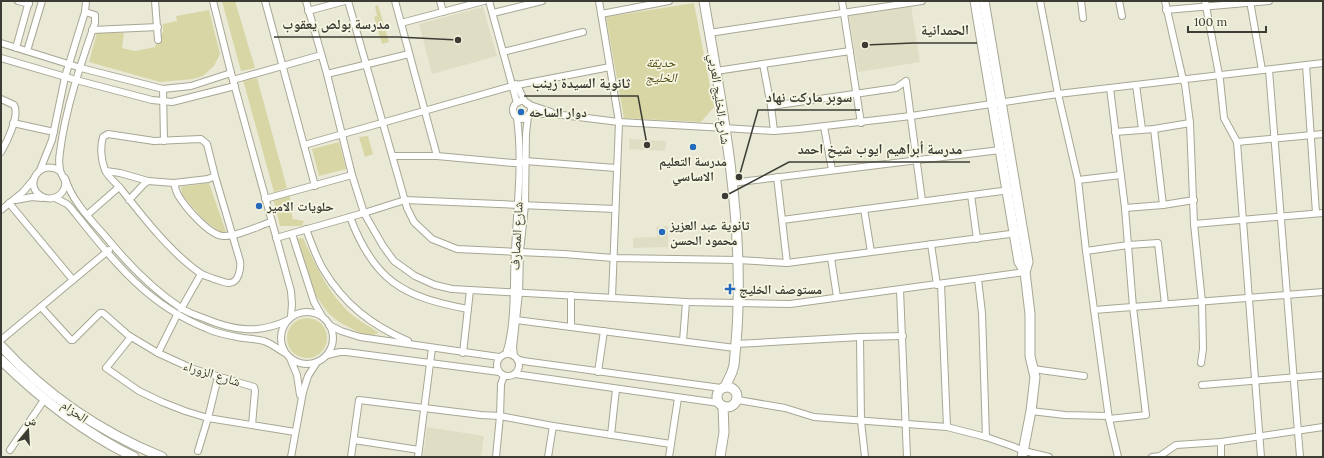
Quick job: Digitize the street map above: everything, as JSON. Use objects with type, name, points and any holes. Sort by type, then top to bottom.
[{"type":"street","points":[[16,48],[29,2],[18,1]]},
{"type":"street","points":[[27,51],[42,1]]},
{"type":"street","points":[[1,210],[23,192],[34,179],[47,154],[54,132],[65,77],[86,12],[86,1]]},
{"type":"street","points":[[155,1],[158,40]]},
{"type":"street","points":[[213,1],[271,222],[291,291],[292,304],[290,319],[283,326],[281,334],[282,346],[285,353]]},
{"type":"street","points":[[266,1],[315,186]]},
{"type":"street","points":[[306,1],[320,55],[327,74],[352,175],[364,213],[383,246],[394,261],[415,276],[435,285],[452,289],[516,293],[686,302],[790,304],[939,285],[1025,272]]},
{"type":"street","points":[[308,11],[346,1],[366,64],[407,208],[414,222],[432,239],[457,249],[518,251],[613,258],[738,260],[788,263],[1019,233]]},
{"type":"street","points":[[395,1],[437,156]]},
{"type":"street","points":[[440,1],[443,12]]},
{"type":"street","points":[[401,23],[484,1]]},
{"type":"street","points":[[489,1],[509,79],[530,108],[522,162],[525,204],[518,251],[516,320],[513,347],[515,357],[519,365],[515,374]]},
{"type":"street","points":[[493,13],[542,1]]},
{"type":"street","points":[[599,1],[619,122],[612,297]]},
{"type":"street","points":[[601,14],[669,1]]},
{"type":"street","name":"شارع الخليج العربي","points":[[704,1],[716,71],[732,183],[738,260],[738,303],[734,364],[735,390],[737,392],[735,403],[729,414],[724,432],[720,457]]},
{"type":"street","points":[[842,1],[861,123]]},
{"type":"street","points":[[709,33],[892,3],[922,1]]},
{"type":"street","points":[[975,1],[997,103],[1000,150],[1011,190]]},
{"type":"street","points":[[984,1],[997,103],[1011,190],[1019,233],[1028,262],[1025,272],[1030,314],[1030,356],[1035,377],[1031,411],[1023,454]]},
{"type":"street","points":[[1040,1],[1058,94],[1078,180],[1086,251],[1109,418],[1118,457]]},
{"type":"street","points":[[1081,1],[1083,18]]},
{"type":"street","points":[[1119,1],[1122,16]]},
{"type":"street","points":[[1165,1],[1183,80],[1186,84],[1190,123],[1194,224],[1202,302],[1204,349],[1201,363]]},
{"type":"street","points":[[1166,10],[1205,4],[1269,1]]},
{"type":"street","points":[[1250,2],[1262,70]]},
{"type":"street","points":[[1205,4],[1219,76],[1224,118],[1237,142],[1261,457]]},
{"type":"street","points":[[60,171],[60,154],[63,133],[76,80],[95,23],[95,15],[86,12]]},
{"type":"street","points":[[92,30],[158,27]]},
{"type":"street","points":[[503,52],[583,32]]},
{"type":"street","points":[[1,43],[81,68],[164,89],[190,86],[283,66],[320,55]]},
{"type":"street","points":[[716,71],[850,51]]},
{"type":"street","points":[[327,74],[409,54]]},
{"type":"street","points":[[1,58],[152,100],[172,102],[235,86]]},
{"type":"street","points":[[515,86],[516,103],[513,111],[517,118],[523,119],[528,115],[554,114],[619,122],[774,131],[861,123],[1058,94],[1323,63]]},
{"type":"street","points":[[763,64],[774,131]]},
{"type":"street","points":[[1306,65],[1316,214]]},
{"type":"street","points":[[304,145],[515,86],[610,67]]},
{"type":"street","points":[[1269,70],[1300,457]]},
{"type":"street","points":[[771,106],[896,88],[906,81],[922,201]]},
{"type":"street","points":[[1136,85],[1142,129]]},
{"type":"street","points":[[1031,411],[1109,418],[1146,415],[1133,307],[1125,208],[1110,88]]},
{"type":"street","points":[[164,89],[164,141]]},
{"type":"street","points":[[1,99],[12,103],[16,108],[13,123],[3,142],[1,152]]},
{"type":"street","points":[[516,103],[526,103],[554,114]]},
{"type":"street","name":"شارع المصارف","points":[[517,118],[522,162],[518,204],[518,251]]},
{"type":"street","points":[[13,123],[54,132]]},
{"type":"street","points":[[1115,132],[1154,129],[1190,123]]},
{"type":"street","points":[[824,127],[832,170]]},
{"type":"street","points":[[1154,129],[1163,205]]},
{"type":"street","points":[[108,134],[154,141],[164,141],[201,139],[207,144],[233,234],[240,267],[236,279],[233,282],[229,283],[201,274],[176,252],[129,200],[106,171],[102,158],[102,142],[103,137],[108,134]]},
{"type":"street","points":[[1237,142],[1323,134]]},
{"type":"street","points":[[732,183],[1000,150]]},
{"type":"street","points":[[393,156],[437,156],[616,168]]},
{"type":"street","points":[[40,170],[52,167],[60,171],[65,178],[71,194],[114,246],[146,281],[181,309],[216,324],[240,330],[262,329],[276,326],[298,314],[306,312],[318,314],[324,319]]},
{"type":"street","points":[[106,171],[120,173],[148,181],[174,183],[208,179],[215,176]]},
{"type":"street","points":[[265,199],[352,175]]},
{"type":"street","points":[[1078,180],[1121,175]]},
{"type":"street","points":[[777,177],[788,263]]},
{"type":"street","points":[[55,198],[63,192],[65,187],[65,178]]},
{"type":"street","points":[[34,179],[35,189],[38,194],[46,198]]},
{"type":"street","points":[[129,200],[148,181]]},
{"type":"street","points":[[174,183],[178,195],[201,223],[212,232],[222,236],[271,222]]},
{"type":"street","points":[[87,215],[119,187]]},
{"type":"street","points":[[782,220],[1011,190]]},
{"type":"street","points":[[971,195],[977,239]]},
{"type":"street","points":[[9,203],[27,197],[55,198],[61,200],[71,208],[106,252],[140,288],[177,315],[209,330],[265,342],[285,353],[298,363],[305,364],[317,362]]},
{"type":"street","points":[[276,238],[405,200],[525,204],[615,210]]},
{"type":"street","points":[[1125,208],[1163,205],[1194,200]]},
{"type":"street","points":[[9,203],[73,280]]},
{"type":"street","points":[[864,209],[871,252]]},
{"type":"street","points":[[1194,224],[1323,213]]},
{"type":"street","points":[[350,217],[357,237],[370,258],[384,275],[393,283],[411,294],[434,303],[468,309]]},
{"type":"street","points":[[306,229],[323,268],[347,301],[378,327],[415,345]]},
{"type":"street","points":[[292,234],[314,302],[332,332],[333,340],[327,355]]},
{"type":"street","points":[[1086,251],[1128,245],[1158,243],[1165,304]]},
{"type":"street","points":[[931,244],[939,285],[947,427]]},
{"type":"street","points":[[1,340],[114,246]]},
{"type":"street","points":[[831,258],[837,297]]},
{"type":"street","points":[[181,309],[201,274]]},
{"type":"street","points":[[978,279],[982,313],[986,437]]},
{"type":"street","points":[[463,352],[470,290]]},
{"type":"street","points":[[900,290],[907,457]]},
{"type":"street","points":[[1094,310],[1323,292]]},
{"type":"street","points":[[506,354],[516,293]]},
{"type":"street","points":[[571,295],[571,326]]},
{"type":"street","points":[[683,341],[686,302]]},
{"type":"street","name":"شارع الزوراء","points":[[41,307],[71,340],[73,340],[100,313],[103,313],[131,337],[158,353],[193,369],[254,387],[255,391],[252,425]]},
{"type":"street","points":[[158,353],[177,315]]},
{"type":"street","points":[[516,320],[735,346],[860,337],[903,336]]},
{"type":"street","points":[[329,325],[341,331],[360,337],[499,357],[506,354],[523,361],[598,372],[732,387],[735,390]]},
{"type":"street","points":[[598,372],[604,331]]},
{"type":"street","points":[[131,337],[106,368],[139,391],[176,407],[208,418],[296,432]]},
{"type":"street","points":[[860,337],[861,421],[865,457]]},
{"type":"street","name":"الحزام","points":[[1,346],[24,370],[48,391],[83,417],[132,444],[162,457]]},
{"type":"street","points":[[354,440],[418,454],[432,348]]},
{"type":"street","points":[[300,401],[308,376],[317,362],[327,355],[346,352],[430,363],[510,376],[515,374],[721,404],[726,407],[735,403],[785,408],[814,417],[947,427],[986,437],[1012,446],[1023,454],[1049,457]]},
{"type":"street","points":[[496,457],[501,384],[501,374],[496,364],[499,357]]},
{"type":"street","points":[[290,358],[297,375],[300,392],[296,432],[291,457]]},
{"type":"street","points":[[1,360],[44,400],[78,425],[134,457]]},
{"type":"street","name":"شارع الخليج العربي","points":[[724,432],[721,404],[717,395],[732,372],[734,364]]},
{"type":"street","points":[[1033,369],[1084,376]]},
{"type":"street","points":[[1202,384],[1323,375]]},
{"type":"street","points":[[198,451],[218,377]]},
{"type":"street","points":[[611,436],[616,389]]},
{"type":"street","points":[[669,457],[678,398]]},
{"type":"street","points":[[10,450],[44,400]]},
{"type":"street","points":[[351,457],[359,400],[481,416],[500,416],[611,436],[671,444]]},
{"type":"street","points":[[548,457],[553,426]]},
{"type":"street","points":[[1152,457],[1169,454],[1176,445],[1221,442],[1323,427]]},
{"type":"street","points":[[1221,442],[1221,457]]},
{"type":"shaded area","points":[[911,6],[920,62],[858,72],[849,16]]},
{"type":"shaded area","points":[[483,7],[497,56],[432,74],[419,24]]},
{"type":"shaded area","points":[[629,139],[666,141],[665,151],[629,149]]},
{"type":"shaded area","name":"ثانوية عبد العزيز محمود الحسن","points":[[668,226],[668,247],[633,248],[633,238],[657,237],[656,227]]},
{"type":"shaded area","points":[[427,427],[484,436],[481,457],[423,457]]},
{"type":"green space","points":[[222,1],[235,1],[255,68],[241,71]]},
{"type":"green space","name":"حديقة الخليج","points":[[694,3],[714,107],[701,122],[624,118],[606,17]]},
{"type":"green space","points":[[378,5],[389,42],[382,44],[374,17],[377,16],[375,6]]},
{"type":"green space","points":[[209,10],[220,54],[214,66],[203,76],[193,79],[160,82],[89,62],[97,33],[124,33],[122,48],[135,51],[155,47],[163,32],[163,24],[177,21],[176,16]]},
{"type":"green space","points":[[257,78],[287,188],[274,192],[243,80]]},
{"type":"green space","points":[[368,136],[373,154],[365,157],[359,137]]},
{"type":"green space","points":[[339,142],[346,169],[319,176],[312,149]]},
{"type":"green space","points":[[209,183],[226,232],[220,232],[204,220],[182,195],[181,187]]},
{"type":"green space","points":[[289,194],[293,210],[291,211],[293,219],[304,221],[302,226],[280,226],[273,198]]},
{"type":"green space","points":[[303,238],[320,274],[337,300],[352,315],[379,333],[372,335],[362,334],[339,322],[329,314],[316,296],[296,239]]},
{"type":"green space","points":[[307,318],[315,320],[321,324],[325,330],[327,338],[325,346],[321,352],[315,356],[307,358],[299,356],[293,352],[289,346],[287,338],[289,330],[293,324],[299,320]]},
{"type":"place","name":"مدرسة بولص يعقوب","points":[[458,40]]},
{"type":"place","name":"الحمدانية","points":[[865,45]]},
{"type":"place","name":"دوار الساحه","points":[[521,112]]},
{"type":"place","name":"ثانوية السيدة زينب","points":[[647,145]]},
{"type":"place","name":"مدرسة التعليم الاساسي","points":[[693,147]]},
{"type":"place","name":"سوبر ماركت نهاد","points":[[739,177]]},
{"type":"place","name":"مدرسة أبراهيم ايوب شيخ احمد","points":[[725,196]]},
{"type":"place","name":"حلويات الامير","points":[[259,206]]},
{"type":"place","name":"ثانوية عبد العزيز محمود الحسن","points":[[662,232]]},
{"type":"place","name":"مستوصف الخليج","points":[[730,289]]}]
